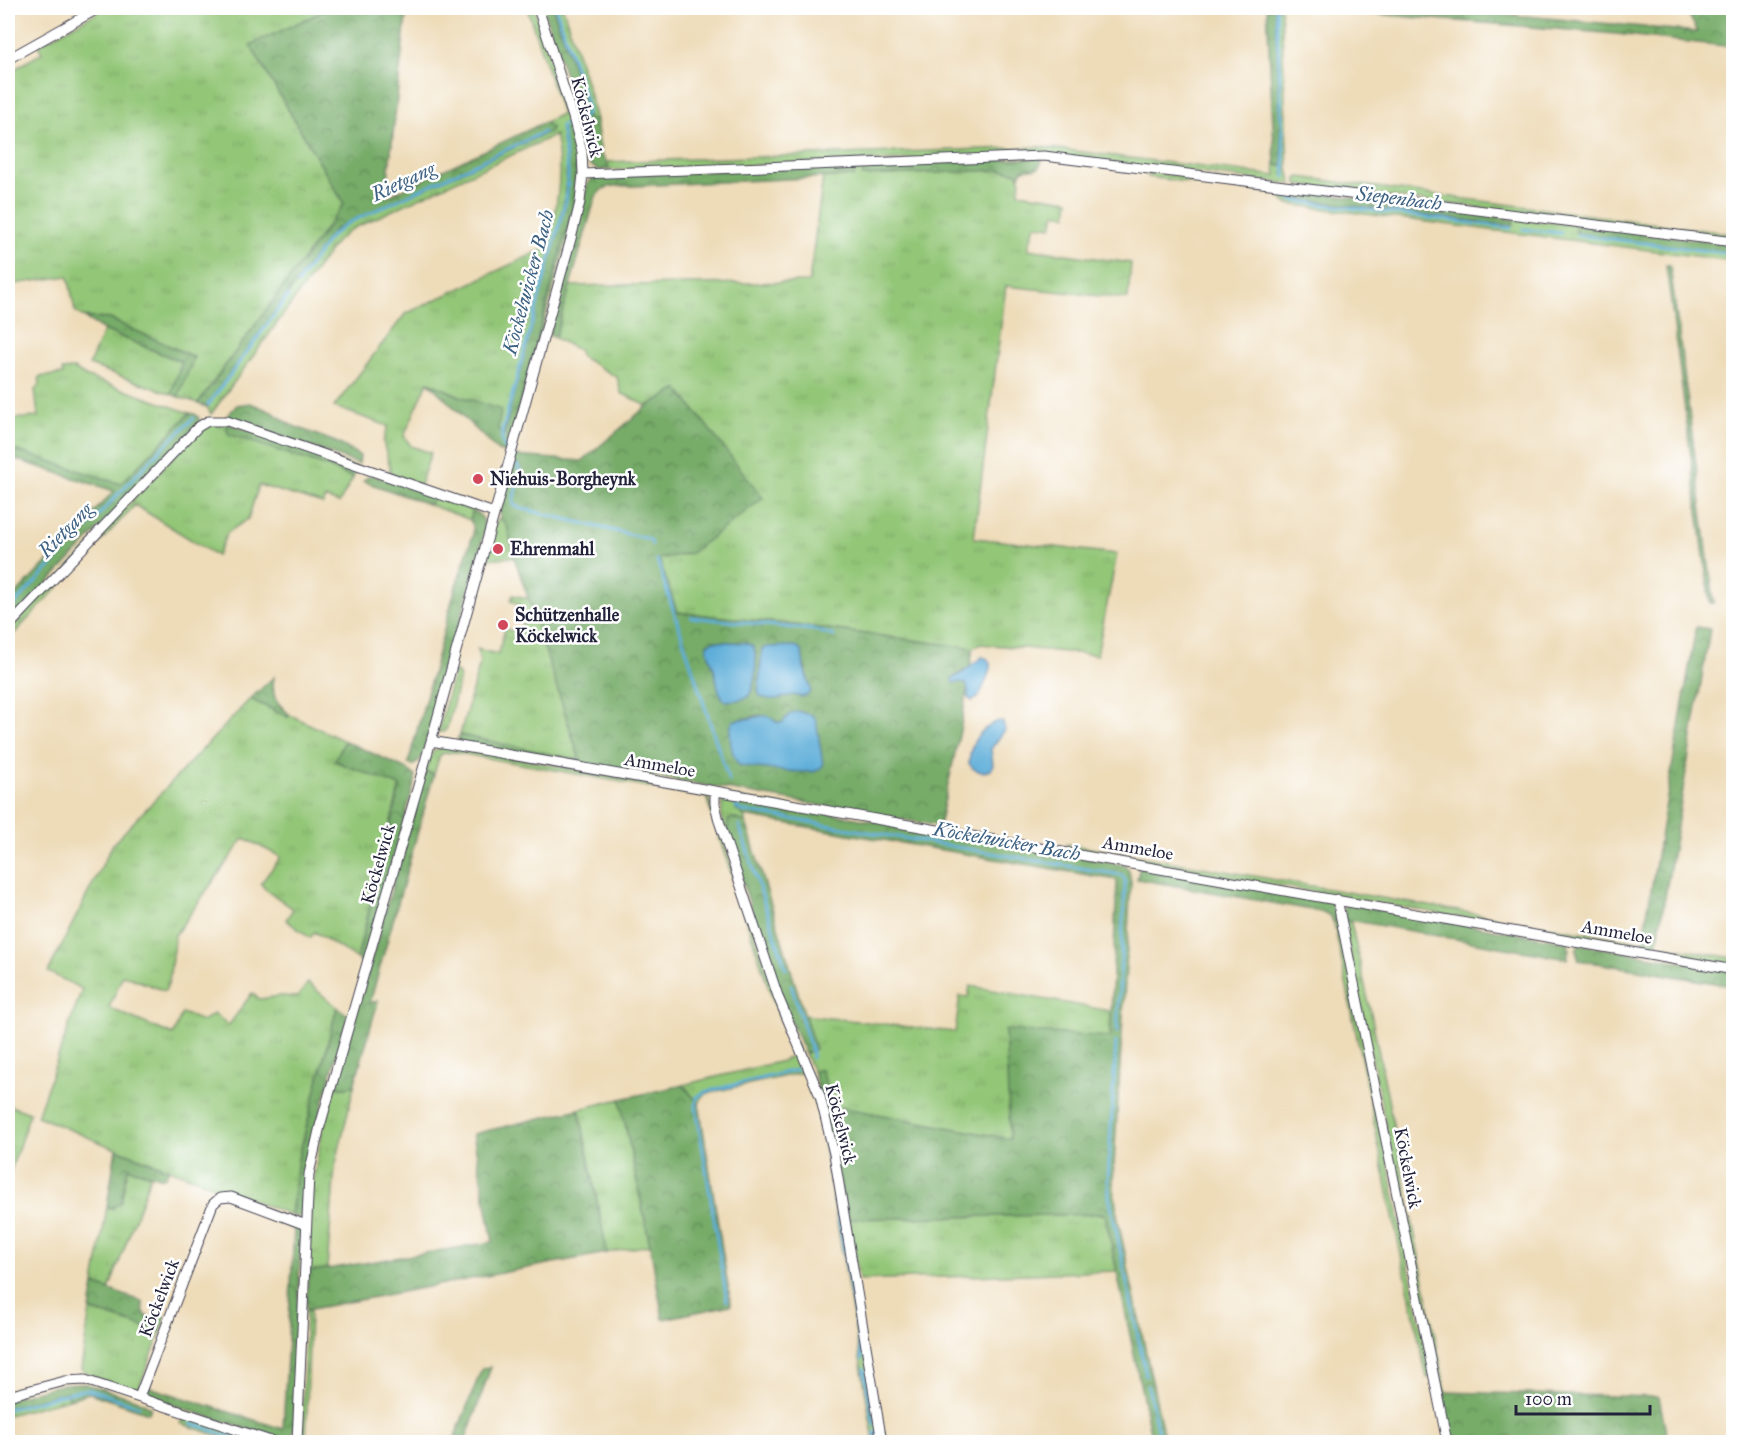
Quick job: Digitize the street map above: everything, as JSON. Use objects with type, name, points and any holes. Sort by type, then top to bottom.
[{"type":"street","points":[[8,59],[99,8]]},
{"type":"street","name":"Köckelwick","points":[[297,1443],[309,1174],[320,1126],[431,741],[580,202],[583,174],[582,152],[538,8]]},
{"type":"street","points":[[583,174],[1044,156],[1734,242]]},
{"type":"street","points":[[8,627],[198,427],[208,421],[227,421],[494,513]]},
{"type":"street","name":"Ammeloe","points":[[431,741],[1734,970]]},
{"type":"street","name":"Köckelwick","points":[[715,791],[719,821],[779,999],[820,1096],[836,1165],[882,1443]]},
{"type":"street","name":"Köckelwick","points":[[1337,899],[1447,1443]]},
{"type":"street","name":"Köckelwick","points":[[139,1397],[213,1203],[220,1198],[231,1197],[306,1225]]},
{"type":"street","points":[[8,1396],[65,1381],[78,1380],[96,1383],[274,1443]]},
{"type":"green space","points":[[105,8],[330,8],[251,45],[344,204],[198,403],[178,397],[193,357],[110,319],[83,317],[75,311],[68,276],[8,285],[8,73],[42,53],[38,45]]},
{"type":"green space","points":[[330,8],[407,8],[386,197],[545,122],[551,128],[549,132],[335,229],[206,407],[198,403],[344,204],[250,45]]},
{"type":"green space","points":[[527,8],[534,8],[577,143],[579,175],[576,206],[508,454],[504,453],[507,451],[573,206],[576,166],[571,131],[561,131],[567,169],[565,198],[503,437],[460,396],[428,382],[404,436],[411,446],[431,453],[420,485],[389,473],[390,467],[383,442],[388,426],[334,407],[405,314],[546,248],[558,192],[559,164],[555,135],[350,230],[336,242],[211,414],[207,407],[335,229],[550,128],[545,122],[562,114]]},
{"type":"green space","points":[[543,8],[553,8],[583,97],[587,118],[596,120],[601,155],[607,162],[609,170],[598,170],[587,163],[574,104]]},
{"type":"green space","points":[[553,8],[563,8],[596,120],[587,118],[583,97]]},
{"type":"green space","points":[[1267,8],[1275,8],[1283,166],[1275,165]]},
{"type":"green space","points":[[1275,8],[1281,8],[1288,169],[1292,184],[1050,155],[609,170],[607,162],[1041,147],[1276,176],[1275,165],[1283,166]]},
{"type":"green space","points":[[1301,8],[1439,8],[1698,32],[1685,8],[1733,8],[1733,47],[1616,34]]},
{"type":"green space","points":[[561,130],[571,131],[576,166],[573,206],[507,451],[504,453],[498,451],[428,382],[501,410],[498,429],[504,436],[565,198],[567,169]]},
{"type":"green space","points":[[1043,158],[1039,168],[1022,170],[1020,176],[1015,172],[1002,170],[862,176],[864,165]]},
{"type":"green space","points":[[853,165],[864,165],[863,176],[1002,170],[1015,172],[1020,176],[1019,193],[1069,200],[1067,215],[1055,213],[1052,227],[1035,225],[1028,249],[1131,263],[1128,299],[1006,286],[974,538],[1117,554],[1097,655],[981,644],[973,648],[677,612],[659,559],[678,389],[647,406],[621,393],[617,377],[581,357],[578,350],[555,338],[569,286],[809,282],[823,177],[854,176]]},
{"type":"green space","points":[[853,165],[854,176],[617,186],[602,190],[595,199],[555,338],[549,335],[575,240],[587,185],[596,176]]},
{"type":"green space","points":[[1148,172],[1289,189],[1288,194],[1291,198],[1511,226],[1514,223],[1512,219],[1577,225],[1578,234],[1733,254],[1733,261],[1288,204],[1284,202],[1280,194],[1148,177]]},
{"type":"green space","points":[[1300,177],[1733,234],[1733,239],[1297,185],[1297,179]]},
{"type":"green space","points":[[1289,189],[1512,219],[1514,223],[1512,226],[1291,198],[1288,194]]},
{"type":"green space","points":[[1577,225],[1733,244],[1733,254],[1577,234],[1575,229]]},
{"type":"green space","points":[[1666,265],[1670,265],[1714,603],[1710,603]]},
{"type":"green space","points":[[83,317],[110,319],[194,357],[178,397],[171,394],[182,362],[104,330]]},
{"type":"green space","points":[[104,330],[182,362],[171,394],[89,365]]},
{"type":"green space","points":[[74,369],[85,376],[190,413],[121,484],[8,448],[8,413],[10,419],[38,417],[35,390],[40,384],[39,377],[63,374],[62,370]]},
{"type":"green space","points":[[678,389],[763,498],[691,553],[659,559],[677,612],[973,648],[970,667],[953,678],[968,685],[939,826],[461,743],[457,739],[460,735],[580,760],[514,557],[508,528],[500,517],[500,508],[515,456],[582,461],[647,406]],"holes":[[[713,641],[746,643],[755,652],[754,682],[748,697],[730,701],[721,696],[707,644]],[[762,649],[802,652],[810,685],[795,694],[758,692]],[[790,714],[814,771],[739,765],[733,721],[760,715],[782,723]]]},
{"type":"green space","points":[[250,403],[272,412],[291,425],[338,443],[360,456],[359,464],[226,417],[237,405]]},
{"type":"green space","points":[[190,413],[199,418],[199,423],[8,625],[8,603],[114,491],[8,457],[8,448],[121,484]]},
{"type":"green space","points":[[226,423],[353,478],[339,503],[325,498],[323,504],[259,485],[248,519],[227,533],[217,556],[135,505],[8,640],[8,632],[194,435],[209,424]]},
{"type":"green space","points":[[226,423],[358,468],[353,478],[328,467],[228,434]]},
{"type":"green space","points":[[373,475],[433,495],[430,505],[363,481]]},
{"type":"green space","points":[[433,495],[473,510],[470,520],[430,505]]},
{"type":"green space","points":[[473,510],[482,518],[485,526],[480,549],[423,754],[414,765],[408,764],[456,586],[473,535],[470,520]]},
{"type":"green space","points":[[500,517],[508,528],[514,557],[485,559],[495,524]]},
{"type":"green space","points":[[513,595],[529,599],[580,761],[460,735],[480,662],[477,649],[498,654],[505,629],[521,632],[523,622],[519,621],[520,615],[516,614],[519,604],[511,601]]},
{"type":"green space","points":[[1696,627],[1710,629],[1657,945],[1642,943]]},
{"type":"green space","points":[[454,672],[460,676],[447,728],[444,732],[438,732]]},
{"type":"green space","points":[[274,677],[274,694],[278,703],[290,715],[288,717],[250,699]]},
{"type":"green space","points":[[250,699],[345,741],[335,761],[400,785],[357,959],[315,932],[310,938],[286,920],[293,909],[264,888],[261,883],[281,857],[244,838],[175,935],[169,981],[165,991],[123,975],[109,1008],[173,1035],[182,1013],[202,1021],[214,1014],[229,1025],[252,993],[260,999],[281,996],[297,997],[308,983],[337,1007],[298,1160],[291,1215],[116,1149],[37,1116],[82,989],[48,972],[113,844]]},
{"type":"green space","points":[[345,741],[407,769],[415,776],[364,964],[357,959],[400,786],[334,761]]},
{"type":"green space","points":[[446,746],[707,793],[775,994],[823,1111],[880,1442],[874,1442],[819,1115],[805,1072],[708,1093],[702,1097],[699,1104],[683,1085],[782,1061],[794,1054],[770,992],[706,797],[453,752],[441,754],[434,774],[425,771],[433,751]]},
{"type":"green space","points":[[425,771],[434,774],[370,1003],[378,1001],[354,1086],[335,1088]]},
{"type":"green space","points":[[728,796],[740,798],[736,809],[744,816],[746,822],[732,818],[727,835],[722,807],[724,798]]},
{"type":"green space","points":[[740,798],[1125,865],[1129,871],[1131,882],[1113,1182],[1118,1220],[1165,1442],[1152,1442],[1105,1214],[848,1219],[814,1074],[816,1070],[821,1070],[834,1106],[1010,1139],[1005,1030],[1110,1037],[1117,880],[744,816],[736,809]]},
{"type":"green space","points":[[732,818],[746,822],[815,1049],[805,1054],[781,999],[727,835],[728,821]]},
{"type":"green space","points":[[1066,844],[1733,958],[1733,964],[1071,850]]},
{"type":"green space","points":[[1140,866],[1330,901],[1338,917],[1334,923],[1330,916],[1323,912],[1137,879]]},
{"type":"green space","points":[[1347,904],[1568,942],[1567,959],[1343,919],[1344,907]]},
{"type":"green space","points":[[1338,917],[1431,1375],[1429,1378],[1427,1378],[1392,1212],[1334,923]]},
{"type":"green space","points":[[1343,919],[1351,923],[1371,1013],[1446,1392],[1441,1392]]},
{"type":"green space","points":[[1579,944],[1733,971],[1733,986],[1579,960],[1576,950]]},
{"type":"green space","points":[[970,986],[1111,1011],[1110,1038],[1010,1139],[834,1106],[821,1070],[814,1074],[805,1054],[804,1015],[955,1032],[960,996],[968,997]]},
{"type":"green space","points":[[337,1007],[348,1015],[309,1153],[305,1173],[303,1210],[298,1218],[291,1215],[298,1160]]},
{"type":"green space","points":[[683,1085],[699,1104],[731,1305],[663,1319],[620,1099]]},
{"type":"green space","points":[[354,1086],[335,1167],[327,1269],[308,1271],[312,1186],[323,1128],[335,1088]]},
{"type":"green space","points":[[620,1099],[650,1245],[607,1253],[579,1109]]},
{"type":"green space","points":[[8,1105],[30,1113],[8,1179]]},
{"type":"green space","points":[[579,1109],[607,1253],[306,1310],[308,1271],[493,1242],[473,1134]]},
{"type":"green space","points":[[116,1149],[169,1169],[164,1178],[128,1168],[121,1202],[112,1208],[107,1207]]},
{"type":"green space","points":[[128,1168],[151,1175],[109,1290],[94,1284],[107,1207],[112,1208],[121,1202]]},
{"type":"green space","points":[[266,1212],[297,1224],[301,1229],[294,1431],[291,1437],[284,1440],[147,1395],[146,1386],[283,1429],[294,1229],[264,1217]]},
{"type":"green space","points":[[1105,1214],[1117,1271],[859,1280],[848,1219]]},
{"type":"green space","points":[[94,1284],[143,1302],[146,1316],[154,1319],[162,1314],[166,1316],[161,1332],[90,1310]]},
{"type":"green space","points":[[90,1310],[161,1332],[139,1387],[109,1383],[81,1369]]},
{"type":"green space","points":[[306,1310],[310,1310],[306,1442],[301,1442]]},
{"type":"green space","points":[[491,1367],[465,1442],[453,1442],[482,1368]]},
{"type":"green space","points":[[82,1383],[136,1399],[151,1407],[149,1413],[89,1393],[69,1399],[68,1392],[8,1408],[8,1399],[63,1384]]},
{"type":"green space","points":[[68,1392],[69,1399],[8,1415],[8,1408]]},
{"type":"green space","points":[[1441,1392],[1659,1397],[1668,1442],[1452,1442]]},
{"type":"green space","points":[[191,1417],[266,1442],[236,1442],[180,1423],[183,1418]]},
{"type":"water","points":[[713,641],[746,643],[753,646],[755,672],[753,686],[748,697],[725,701],[722,698],[707,648],[707,644]]},
{"type":"water","points":[[798,647],[802,652],[811,691],[801,697],[791,695],[772,699],[760,696],[758,692],[762,649]]},
{"type":"water","points":[[982,657],[987,658],[990,666],[978,698],[972,701],[968,698],[966,684],[953,683],[952,679]]},
{"type":"water","points":[[797,711],[812,715],[816,720],[823,765],[820,769],[801,772],[739,765],[731,744],[730,732],[733,721],[765,716],[782,723],[790,714]]},
{"type":"water","points":[[998,721],[1003,722],[1005,730],[991,749],[992,769],[976,770],[969,763],[974,742],[985,729]]},
{"type":"waterway","name":"Köckelwicker Bach","points":[[556,8],[586,101],[587,112],[584,117]]},
{"type":"waterway","name":"Siepenbach","points":[[1276,8],[1285,177]]},
{"type":"waterway","name":"Köckelwicker Bach","points":[[505,448],[502,442],[502,432],[567,193],[568,172],[561,126],[565,124]]},
{"type":"waterway","name":"Rietgang","points":[[297,284],[329,238],[346,224],[544,132]]},
{"type":"waterway","name":"Siepenbach","points":[[1285,193],[1290,199],[1297,201],[1511,228]]},
{"type":"waterway","name":"Siepenbach","points":[[1523,229],[1561,233]]},
{"type":"waterway","name":"Siepenbach","points":[[1577,235],[1734,254]]},
{"type":"waterway","name":"Rietgang","points":[[208,405],[288,296]]},
{"type":"waterway","name":"Rietgang","points":[[8,611],[159,451],[194,418]]},
{"type":"waterway","name":"Köckelwicker Bach","points":[[517,465],[520,475],[514,495],[514,505],[519,508],[649,539],[652,544]]},
{"type":"waterway","name":"Köckelwicker Bach","points":[[657,560],[729,781]]},
{"type":"waterway","points":[[691,617],[815,630],[834,636]]},
{"type":"waterway","name":"Köckelwicker Bach","points":[[735,804],[743,811],[1122,875],[1125,885],[1117,1032]]},
{"type":"waterway","points":[[739,825],[786,969]]},
{"type":"waterway","points":[[791,985],[812,1058]]},
{"type":"waterway","name":"Köckelwicker Bach","points":[[1116,1042],[1109,1196],[1146,1375]]},
{"type":"waterway","points":[[727,1301],[696,1107],[697,1097],[705,1092],[796,1070]]},
{"type":"waterway","points":[[823,1126],[834,1191]]},
{"type":"waterway","points":[[836,1201],[862,1359]]},
{"type":"waterway","points":[[864,1369],[874,1424]]},
{"type":"waterway","name":"Köckelwicker Bach","points":[[1148,1386],[1160,1442]]},
{"type":"waterway","points":[[8,1409],[81,1390],[90,1390],[139,1406]]},
{"type":"waterway","points":[[191,1423],[246,1442]]},
{"type":"waterway","points":[[875,1432],[877,1442]]},
{"type":"place","name":"Niehuis-Borgheynk","points":[[478,479]]},
{"type":"place","name":"Ehrenmahl","points":[[498,549]]},
{"type":"place","name":"Schützenhalle Köckelwick","points":[[503,625]]}]
